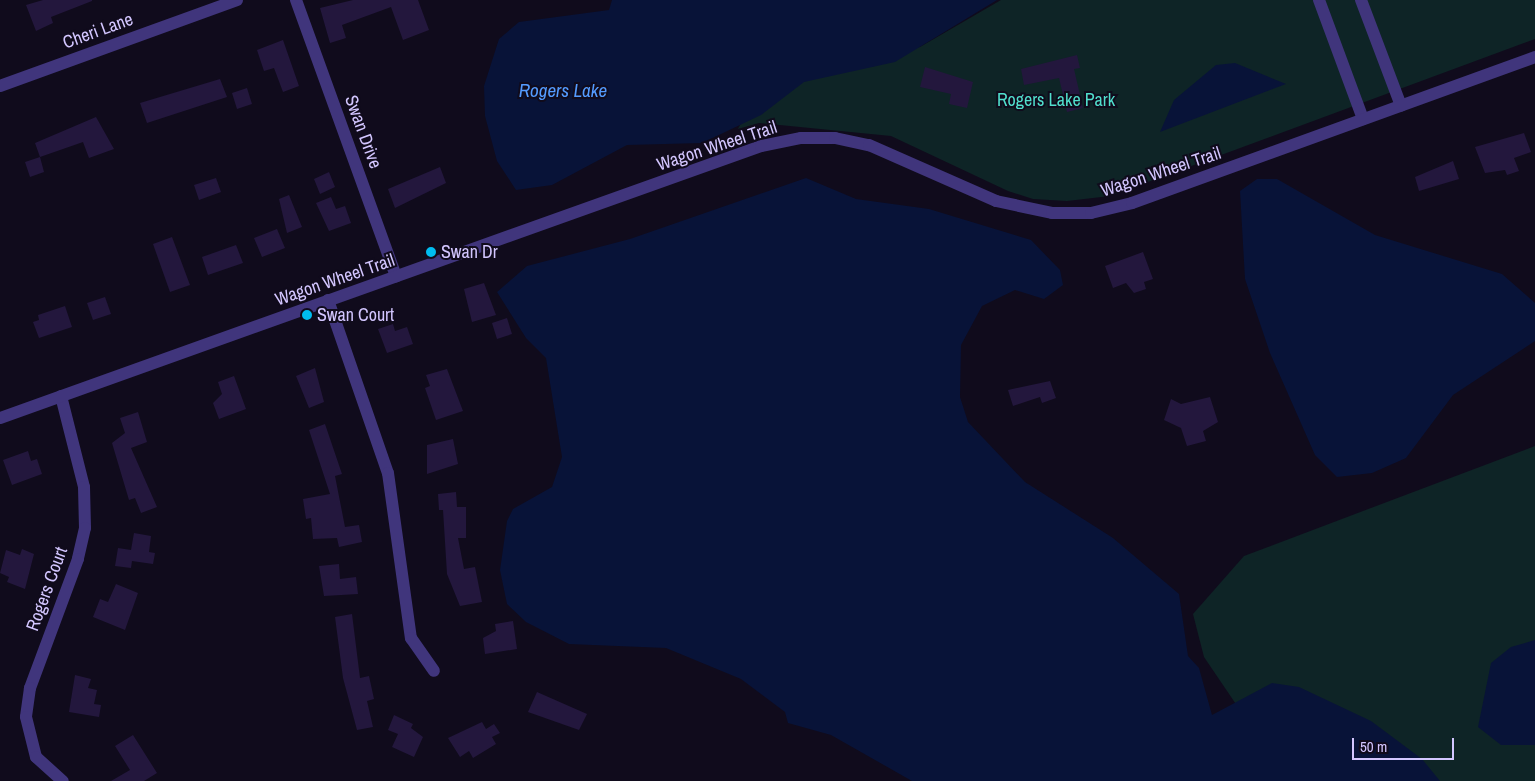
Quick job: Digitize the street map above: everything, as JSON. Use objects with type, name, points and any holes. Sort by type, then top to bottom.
[{"type":"street","name":"Cheri Lane","points":[[0,86],[237,0]]},
{"type":"street","name":"Swan Drive","points":[[296,0],[396,277]]},
{"type":"street","points":[[1319,0],[1363,119]]},
{"type":"street","points":[[1361,0],[1401,106]]},
{"type":"street","name":"Wagon Wheel Trail","points":[[0,418],[761,146],[801,138],[835,138],[869,145],[996,201],[1052,213],[1092,213],[1132,203],[1535,57]]},
{"type":"street","points":[[328,300],[388,473],[410,638],[434,671]]},
{"type":"street","name":"Rogers Court","points":[[61,396],[84,487],[85,528],[78,560],[30,688],[26,717],[36,757],[63,781]]},
{"type":"green space","name":"Rogers Lake Park","points":[[1001,0],[1535,0],[1535,39],[1110,196],[1067,201],[1033,199],[1008,191],[891,136],[759,123],[738,129],[768,69],[920,47]]},
{"type":"green space","points":[[1535,446],[1535,781],[1357,781],[1244,716],[1204,657],[1193,614],[1244,556]]},
{"type":"water","name":"Rogers Lake","points":[[612,0],[997,0],[895,62],[804,82],[761,115],[702,143],[627,145],[552,185],[516,190],[497,161],[485,116],[484,86],[499,39],[519,22],[609,10]]},
{"type":"water","points":[[1235,63],[1286,84],[1160,132],[1174,100],[1216,65]]},
{"type":"water","points":[[806,178],[856,199],[929,209],[1031,240],[1060,270],[1063,285],[1044,299],[1015,290],[982,306],[961,345],[960,397],[968,422],[1025,482],[1113,538],[1179,594],[1188,656],[1199,668],[1212,715],[1272,683],[1299,687],[1371,721],[1422,759],[1440,781],[912,781],[831,735],[788,723],[785,712],[741,679],[666,648],[569,644],[526,622],[507,604],[500,570],[507,521],[513,509],[552,487],[562,457],[546,358],[526,338],[497,292],[527,266],[630,239]]},
{"type":"water","points":[[1257,179],[1277,179],[1375,235],[1502,274],[1535,303],[1535,341],[1453,395],[1406,458],[1372,473],[1337,477],[1315,455],[1270,353],[1245,279],[1240,191]]},
{"type":"water","points":[[1535,640],[1535,745],[1501,745],[1478,727],[1491,663],[1511,647]]},
{"type":"building","points":[[43,0],[92,1],[51,17],[53,23],[36,31],[26,5]]},
{"type":"building","points":[[353,0],[418,0],[429,30],[403,40],[391,7],[342,25],[346,38],[330,43],[320,8]]},
{"type":"building","points":[[283,40],[299,86],[283,92],[274,68],[264,71],[257,50]]},
{"type":"building","points":[[1077,55],[1080,68],[1074,69],[1083,108],[1067,112],[1059,78],[1024,85],[1021,69]]},
{"type":"building","points":[[925,67],[973,82],[967,108],[949,104],[951,94],[920,87]]},
{"type":"building","points":[[220,79],[227,97],[147,123],[140,103]]},
{"type":"building","points":[[247,88],[252,104],[237,109],[232,93]]},
{"type":"building","points":[[96,117],[114,149],[89,158],[83,142],[40,157],[35,143]]},
{"type":"building","points":[[1524,133],[1531,152],[1514,158],[1519,171],[1507,175],[1505,170],[1485,173],[1475,147]]},
{"type":"building","points":[[40,157],[44,172],[30,177],[25,162]]},
{"type":"building","points":[[1453,161],[1459,179],[1419,191],[1415,177]]},
{"type":"building","points":[[440,167],[446,183],[395,208],[388,189]]},
{"type":"building","points":[[329,172],[335,187],[320,194],[314,179]]},
{"type":"building","points":[[216,178],[221,192],[199,200],[194,185]]},
{"type":"building","points":[[289,195],[302,227],[287,233],[279,199]]},
{"type":"building","points":[[331,197],[336,209],[345,206],[351,223],[329,231],[316,203]]},
{"type":"building","points":[[277,229],[285,248],[262,257],[254,238]]},
{"type":"building","points":[[172,237],[190,285],[170,292],[153,244]]},
{"type":"building","points":[[236,245],[243,263],[208,275],[202,257]]},
{"type":"building","points":[[1143,252],[1153,279],[1144,282],[1146,289],[1134,293],[1126,283],[1113,288],[1105,266]]},
{"type":"building","points":[[484,283],[496,315],[472,322],[464,289]]},
{"type":"building","points":[[105,297],[111,314],[93,320],[87,303]]},
{"type":"building","points":[[65,306],[72,327],[39,338],[33,322],[39,320],[38,315]]},
{"type":"building","points":[[507,318],[512,334],[497,339],[492,323]]},
{"type":"building","points":[[393,324],[395,331],[407,327],[413,344],[387,353],[378,329]]},
{"type":"building","points":[[315,368],[324,402],[309,408],[296,376]]},
{"type":"building","points":[[447,369],[463,411],[436,420],[425,388],[430,386],[426,375]]},
{"type":"building","points":[[234,376],[246,409],[219,419],[213,403],[222,394],[218,382]]},
{"type":"building","points":[[1050,381],[1056,398],[1042,403],[1040,397],[1013,406],[1008,390]]},
{"type":"building","points":[[1210,397],[1218,422],[1203,431],[1206,441],[1187,446],[1181,428],[1164,420],[1171,399],[1181,404]]},
{"type":"building","points":[[138,412],[147,442],[131,448],[157,507],[141,513],[135,498],[129,500],[112,443],[125,433],[120,418]]},
{"type":"building","points":[[325,424],[342,474],[335,476],[345,527],[359,525],[362,542],[339,547],[337,538],[313,539],[311,518],[306,519],[303,499],[330,494],[309,430]]},
{"type":"building","points":[[453,439],[458,464],[427,474],[427,445]]},
{"type":"building","points":[[28,451],[31,461],[37,459],[42,474],[12,485],[3,460]]},
{"type":"building","points":[[456,492],[457,507],[466,507],[466,538],[458,538],[464,569],[475,567],[482,602],[460,606],[447,574],[443,510],[439,510],[438,494]]},
{"type":"building","points":[[134,533],[151,536],[149,552],[155,553],[153,564],[132,561],[131,568],[115,566],[118,548],[131,550]]},
{"type":"building","points":[[22,549],[34,554],[25,589],[7,582],[9,577],[0,573],[6,550],[20,555]]},
{"type":"building","points":[[339,564],[340,579],[356,577],[358,594],[324,596],[319,566]]},
{"type":"building","points":[[116,584],[138,593],[125,630],[93,617],[100,599],[108,602]]},
{"type":"building","points":[[352,614],[360,678],[369,676],[374,699],[367,701],[373,727],[357,730],[343,678],[335,617]]},
{"type":"building","points":[[513,621],[517,649],[485,654],[483,638],[496,631],[495,624]]},
{"type":"building","points":[[75,675],[91,679],[88,688],[97,690],[94,704],[101,705],[99,717],[69,712]]},
{"type":"building","points":[[537,692],[587,714],[579,730],[528,712]]},
{"type":"building","points":[[394,715],[413,724],[411,728],[423,737],[414,757],[392,747],[398,734],[388,730]]},
{"type":"building","points":[[482,722],[486,729],[494,724],[500,733],[492,737],[496,744],[473,758],[469,751],[460,757],[448,738]]},
{"type":"building","points":[[133,735],[157,773],[144,781],[111,781],[130,770],[115,746]]},
{"type":"place","name":"Swan Dr","points":[[431,252]]},
{"type":"place","name":"Swan Court","points":[[307,315]]}]
